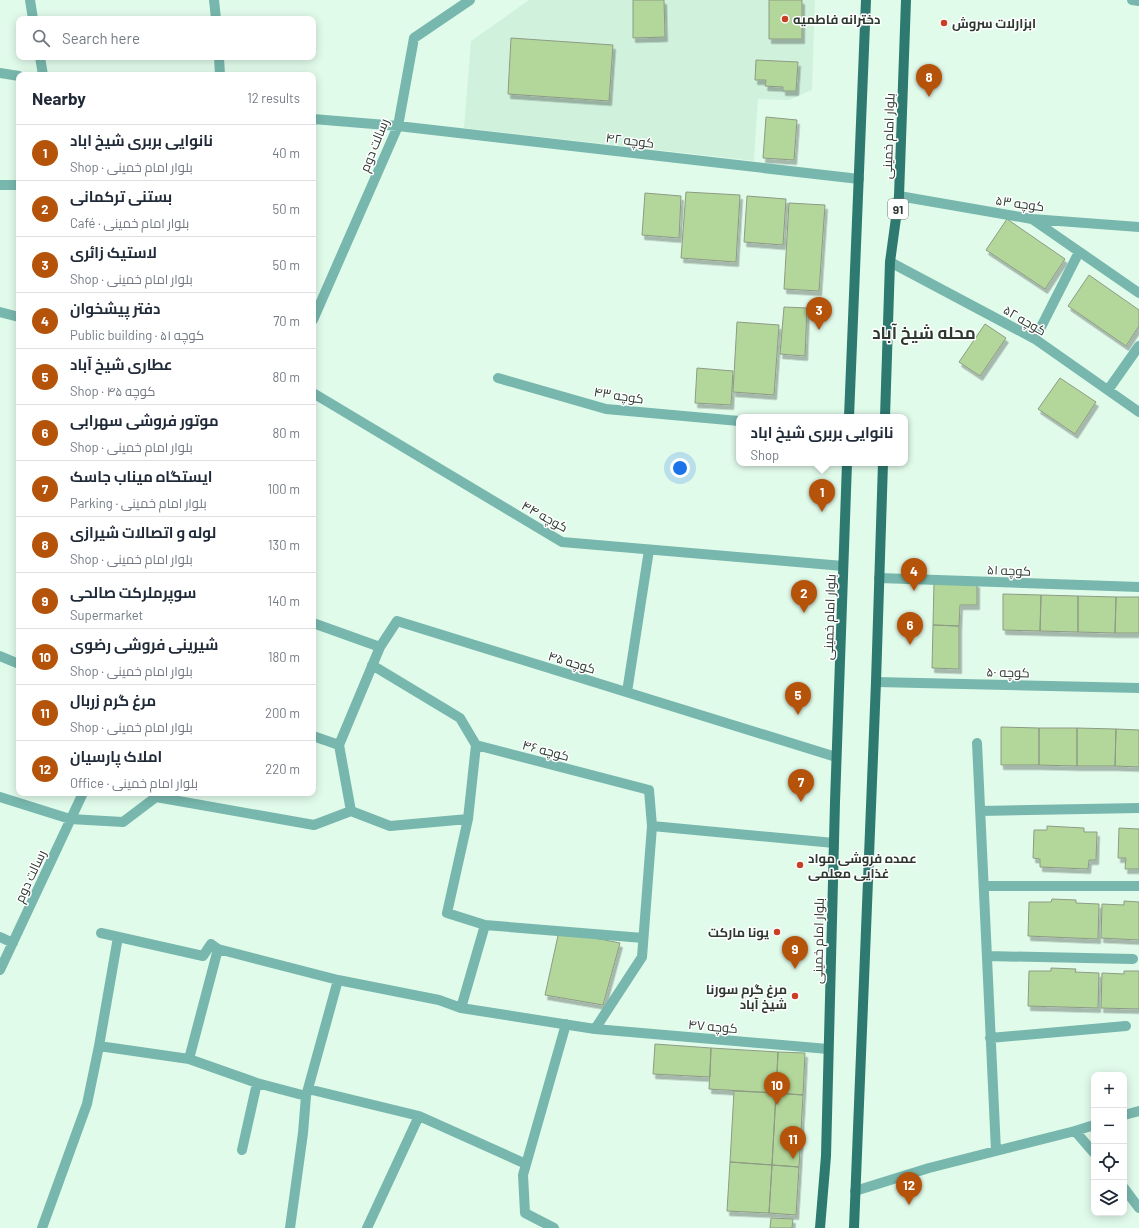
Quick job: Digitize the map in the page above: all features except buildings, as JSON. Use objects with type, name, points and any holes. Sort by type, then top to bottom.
[{"type":"main road","name":"بلوار امام خمینی","points":[[849,414],[866,0]]},
{"type":"main road","name":"بلوار امام خمینی","points":[[885,414],[890,262],[899,196],[906,0]]},
{"type":"main road","name":"بلوار امام خمینی","points":[[820,1228],[826,1156],[836,756],[847,466]]},
{"type":"main road","points":[[854,1228],[876,682],[883,466]]},
{"type":"street","points":[[30,0],[33,16]]},
{"type":"street","points":[[214,0],[216,16]]},
{"type":"street","name":"رسالت دوم","points":[[316,313],[398,126],[414,38],[470,0]]},
{"type":"street","points":[[1132,0],[1139,1]]},
{"type":"street","points":[[40,60],[42,72]]},
{"type":"street","points":[[219,60],[220,72]]},
{"type":"street","points":[[0,73],[16,76]]},
{"type":"street","name":"کوچه ۴۲","points":[[316,119],[398,126],[859,179]]},
{"type":"street","points":[[0,185],[16,185]]},
{"type":"street","name":"کوچه ۵۳","points":[[899,196],[1032,219],[1139,227]]},
{"type":"street","points":[[1032,219],[1139,293]]},
{"type":"street","points":[[1034,339],[1079,252]]},
{"type":"street","name":"کوچه ۵۲","points":[[890,262],[1034,339],[1139,412]]},
{"type":"street","points":[[0,312],[16,316]]},
{"type":"street","points":[[1108,390],[1139,346]]},
{"type":"street","name":"کوچه ۴۳","points":[[498,378],[606,409],[736,421]]},
{"type":"street","name":"کوچه ۴۴","points":[[316,395],[562,542],[844,566]]},
{"type":"street","points":[[627,692],[649,550]]},
{"type":"street","name":"کوچه ۵۱","points":[[879,578],[1139,587]]},
{"type":"street","name":"کوچه ۴۵","points":[[380,647],[397,621],[836,756]]},
{"type":"street","points":[[316,624],[380,647],[339,745],[351,811]]},
{"type":"street","points":[[0,656],[16,663]]},
{"type":"street","points":[[372,665],[460,718],[476,745],[468,819],[447,914],[485,925],[643,938]]},
{"type":"street","name":"کوچه ۵۰","points":[[876,682],[1139,688]]},
{"type":"street","points":[[316,737],[339,745]]},
{"type":"street","points":[[978,743],[996,1151]]},
{"type":"street","name":"کوچه ۴۶","points":[[476,745],[649,790],[652,826]]},
{"type":"street","points":[[0,796],[70,820],[124,822],[156,797],[314,825],[351,811],[390,826],[468,819]]},
{"type":"street","name":"رسالت دوم","points":[[0,970],[82,796]]},
{"type":"street","points":[[980,812],[1139,808]]},
{"type":"street","points":[[595,1029],[642,957],[652,826],[834,843]]},
{"type":"street","points":[[984,886],[1139,886]]},
{"type":"street","points":[[461,1008],[485,925]]},
{"type":"street","points":[[101,933],[203,956],[211,944],[218,949],[189,1059]]},
{"type":"street","points":[[0,937],[13,943]]},
{"type":"street","points":[[42,1228],[87,1104],[99,1046],[118,937]]},
{"type":"street","name":"کوچه ۴۷","points":[[218,949],[338,980],[439,1000],[461,1008],[595,1029],[828,1049]]},
{"type":"street","points":[[987,956],[1133,960]]},
{"type":"street","points":[[290,1228],[307,1093],[338,980]]},
{"type":"street","points":[[554,1228],[525,1213],[523,1175],[566,1024]]},
{"type":"street","points":[[990,1038],[1126,1026]]},
{"type":"street","points":[[99,1046],[189,1059],[257,1083],[419,1116],[526,1164]]},
{"type":"street","points":[[242,1150],[257,1083]]},
{"type":"street","points":[[1127,1114],[1139,1111]]},
{"type":"street","points":[[366,1228],[419,1116]]},
{"type":"street","points":[[855,1191],[929,1168],[1091,1126]]},
{"type":"street","points":[[1075,1131],[1091,1150]]},
{"type":"street","points":[[1127,1192],[1139,1208]]},
{"type":"shaded area","points":[[529,0],[815,0],[812,90],[789,100],[758,99],[754,161],[464,128],[471,41]]},
{"type":"place","name":"دخترانه فاطمیه","points":[[785,19]]},
{"type":"place","name":"ابزارلات سروش","points":[[944,23]]},
{"type":"place","name":"لوله و اتصالات شیرازی","points":[[929,97]]},
{"type":"place","name":"لاستیک زائری","points":[[819,330]]},
{"type":"place","name":"نانوایی بربری شیخ اباد","points":[[822,512]]},
{"type":"place","name":"دفتر پیشخوان","points":[[914,591]]},
{"type":"place","name":"بستنی ترکمانی","points":[[804,613]]},
{"type":"place","name":"موتور فروشی سهرابی","points":[[910,645]]},
{"type":"place","name":"عطاری شیخ آباد","points":[[798,715]]},
{"type":"place","name":"ایستگاه میناب جاسک","points":[[801,802]]},
{"type":"place","name":"عمده فروشی مواد غذایی معلمی","points":[[800,865]]},
{"type":"place","name":"یونا مارکت","points":[[777,932]]},
{"type":"place","name":"سوپرملرکت صالحی","points":[[795,969]]},
{"type":"place","name":"مرغ گرم سورنا شیخ آباد","points":[[795,996]]},
{"type":"place","name":"شیرینی فروشی رضوی","points":[[777,1105]]},
{"type":"place","name":"مرغ گرم زربال","points":[[793,1159]]},
{"type":"place","name":"املاک پارسیان","points":[[909,1205]]},
{"type":"district","name":"محله شیخ آباد","points":[[924,332]]}]
